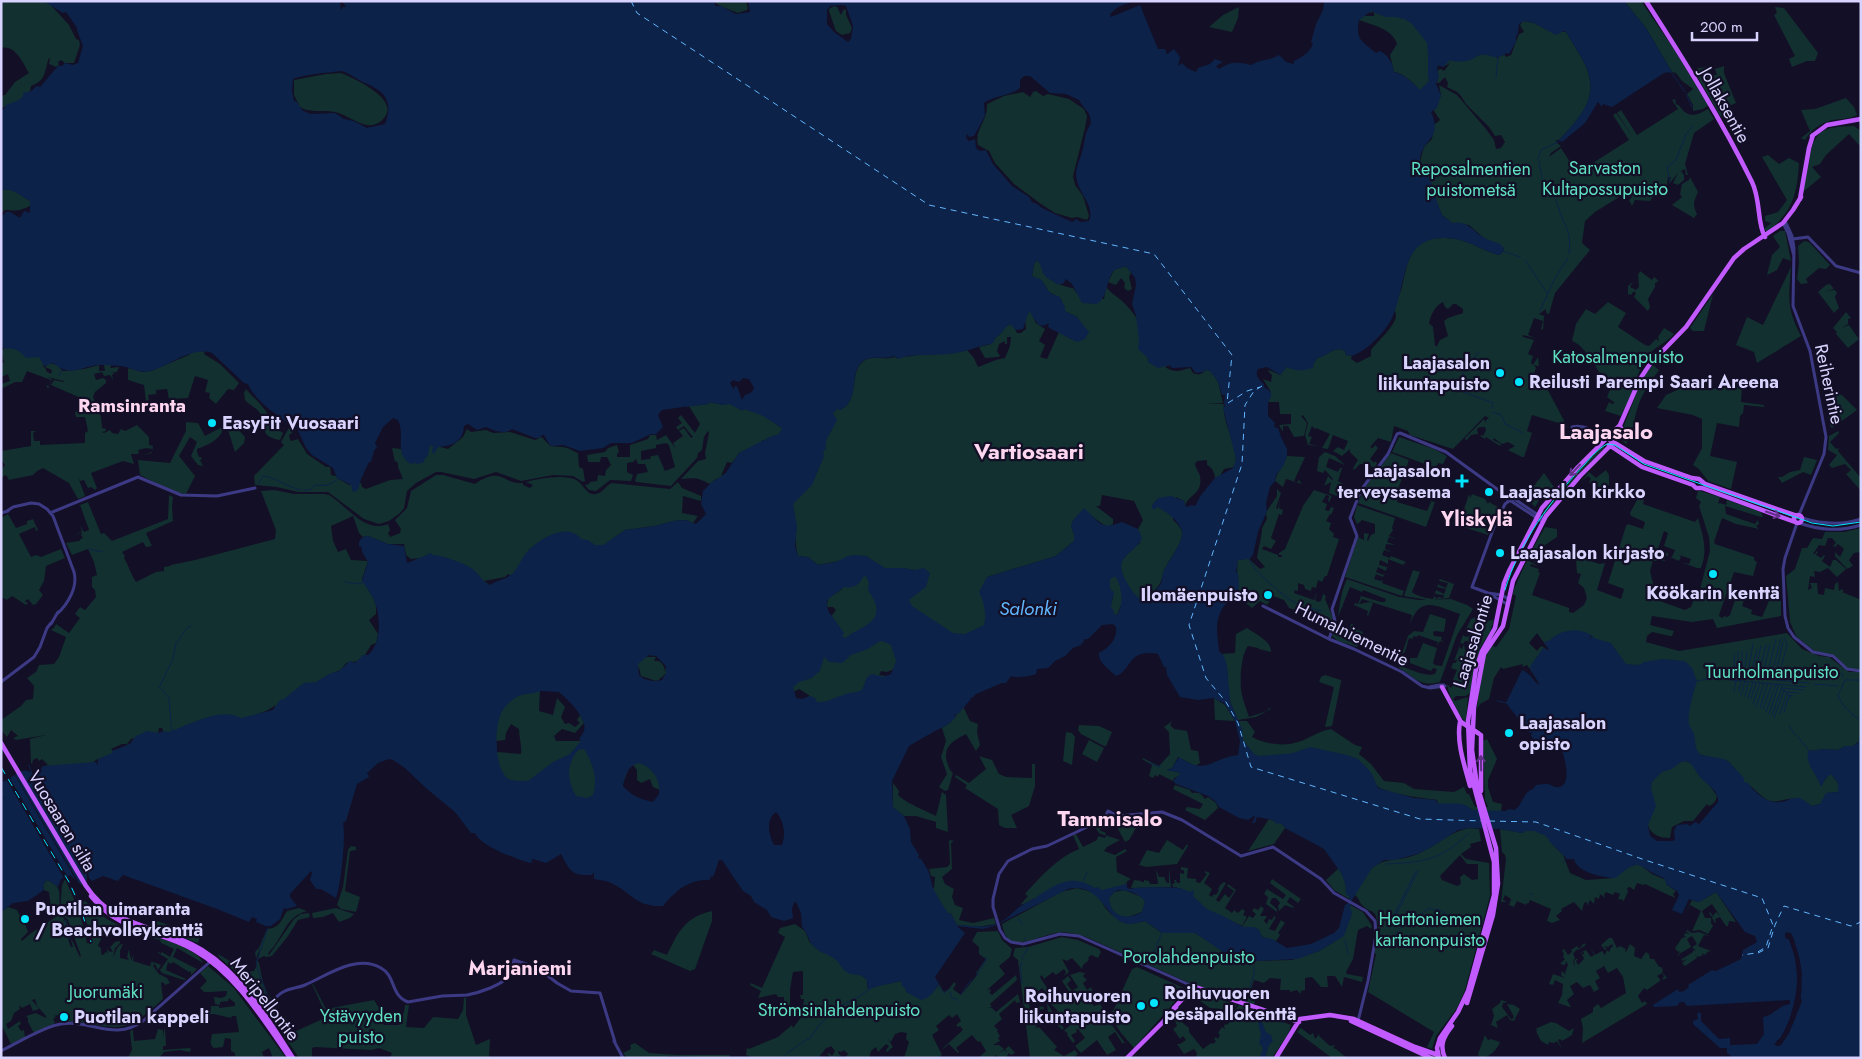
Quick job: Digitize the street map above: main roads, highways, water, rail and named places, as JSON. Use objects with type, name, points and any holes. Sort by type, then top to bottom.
[{"type":"main road","name":"Jollaksentie","points":[[1646,1],[1698,82],[1746,170],[1758,199],[1764,234]]},
{"type":"main road","name":"Laajasalontie","points":[[1489,832],[1473,784],[1469,759],[1469,707],[1481,653],[1494,631],[1509,571],[1537,516],[1568,478],[1620,424],[1646,369],[1686,327],[1729,265],[1764,234],[1784,224],[1796,209],[1801,197],[1809,145],[1813,135],[1827,125],[1861,119]]},
{"type":"main road","name":"Laajasalontie","points":[[1481,807],[1473,765],[1472,736],[1474,707],[1484,654],[1502,628],[1516,573],[1543,521],[1580,476],[1610,446],[1627,417],[1635,394]]},
{"type":"main road","points":[[1606,440],[1613,441],[1644,461],[1694,479],[1698,478],[1799,516],[1794,518],[1797,523],[1642,467],[1610,446],[1606,440]]},
{"type":"main road","points":[[1692,485],[1694,479]]},
{"type":"main road","points":[[1699,488],[1702,485],[1702,481]]},
{"type":"main road","points":[[1443,686],[1461,722],[1480,734],[1481,807]]},
{"type":"main road","points":[[1461,722],[1460,736],[1465,769],[1474,796],[1481,807]]},
{"type":"main road","points":[[1,738],[3,749]]},
{"type":"main road","points":[[1,742],[3,749]]},
{"type":"main road","name":"Vuosaaren silta","points":[[3,749],[85,886]]},
{"type":"main road","points":[[1440,1057],[1445,1035],[1460,1014],[1469,996],[1495,909],[1498,869],[1489,832]]},
{"type":"main road","points":[[1440,1057],[1440,1038],[1458,1012],[1468,991],[1492,902],[1495,869],[1489,832]]},
{"type":"main road","name":"Meripellontie","points":[[85,886],[120,918],[177,938],[234,976],[294,1058]]},
{"type":"main road","points":[[1127,1058],[1143,1044],[1192,986],[1298,1022]]},
{"type":"main road","name":"Meripellontie","points":[[260,1011],[290,1058]]},
{"type":"main road","points":[[1276,1058],[1303,1017],[1322,1016],[1338,1016],[1359,1021],[1440,1057]]},
{"type":"main road","points":[[1359,1021],[1417,1053],[1432,1058]]},
{"type":"water","name":"Salonki","points":[[36,1],[340,1],[341,10],[343,7],[346,7],[342,1],[711,1],[715,3],[715,6],[721,6],[736,14],[750,12],[748,1],[1134,1],[1118,7],[1110,14],[1111,17],[1140,5],[1158,49],[1165,49],[1167,54],[1174,49],[1180,57],[1178,66],[1182,63],[1187,68],[1196,72],[1198,68],[1210,64],[1215,59],[1223,62],[1216,66],[1219,69],[1235,63],[1251,65],[1279,55],[1286,62],[1294,64],[1294,61],[1306,54],[1312,47],[1313,44],[1311,42],[1316,24],[1323,10],[1324,1],[1624,1],[1646,28],[1672,72],[1664,73],[1612,107],[1603,104],[1602,107],[1598,102],[1585,123],[1562,142],[1559,140],[1584,109],[1590,89],[1590,78],[1586,66],[1566,32],[1563,31],[1557,35],[1534,23],[1524,21],[1519,24],[1516,42],[1509,54],[1498,57],[1481,55],[1465,61],[1450,60],[1443,67],[1438,65],[1439,77],[1436,84],[1441,95],[1437,108],[1431,112],[1435,127],[1434,133],[1422,151],[1421,164],[1431,182],[1443,216],[1452,223],[1466,224],[1486,239],[1500,244],[1504,248],[1502,253],[1499,255],[1456,239],[1438,238],[1425,242],[1415,249],[1409,260],[1391,319],[1371,344],[1352,356],[1346,355],[1345,351],[1334,350],[1317,358],[1313,365],[1314,367],[1307,370],[1287,367],[1280,375],[1267,367],[1258,369],[1258,377],[1264,384],[1264,387],[1271,392],[1268,402],[1268,416],[1275,423],[1274,427],[1278,428],[1287,449],[1287,456],[1284,465],[1270,487],[1266,503],[1267,511],[1258,532],[1253,555],[1249,559],[1238,560],[1236,572],[1238,573],[1239,581],[1238,591],[1223,607],[1217,624],[1219,651],[1224,656],[1227,666],[1230,701],[1242,729],[1243,740],[1254,754],[1259,756],[1293,753],[1310,747],[1358,759],[1371,772],[1378,788],[1414,798],[1436,800],[1437,803],[1461,804],[1472,810],[1515,810],[1527,793],[1536,785],[1547,784],[1559,787],[1566,781],[1567,775],[1564,755],[1560,745],[1549,739],[1534,741],[1531,735],[1533,732],[1530,733],[1521,722],[1523,717],[1519,719],[1506,703],[1522,670],[1540,685],[1530,669],[1543,648],[1549,650],[1544,642],[1563,632],[1578,630],[1591,635],[1589,642],[1592,635],[1594,638],[1611,643],[1626,664],[1639,665],[1644,662],[1663,659],[1685,661],[1692,668],[1697,681],[1691,702],[1689,724],[1694,734],[1697,750],[1701,755],[1724,759],[1729,762],[1744,778],[1744,782],[1747,782],[1757,793],[1770,801],[1783,802],[1799,798],[1812,806],[1820,804],[1826,793],[1839,790],[1838,783],[1831,774],[1821,786],[1808,760],[1808,751],[1838,750],[1845,746],[1853,746],[1859,742],[1861,744],[1861,1058],[1731,1058],[1727,1053],[1727,1048],[1720,1048],[1693,1024],[1693,1021],[1698,1019],[1697,1013],[1701,1013],[1701,1021],[1719,1039],[1730,1038],[1730,1045],[1757,1044],[1764,1034],[1763,1017],[1790,1004],[1790,1000],[1687,1006],[1684,1002],[1680,1002],[1677,1006],[1654,1007],[1653,1005],[1678,989],[1679,992],[1684,991],[1689,987],[1688,985],[1712,970],[1716,971],[1741,959],[1743,950],[1757,942],[1755,936],[1745,932],[1716,892],[1699,902],[1689,899],[1682,914],[1672,910],[1679,895],[1677,891],[1667,885],[1664,878],[1636,865],[1624,871],[1616,878],[1585,871],[1576,864],[1574,859],[1567,859],[1546,836],[1534,831],[1522,833],[1500,829],[1469,828],[1458,830],[1417,854],[1395,860],[1384,860],[1372,868],[1352,900],[1350,906],[1352,914],[1344,936],[1319,951],[1298,959],[1256,961],[1253,964],[1241,964],[1195,933],[1162,933],[1145,921],[1129,924],[1121,922],[1089,891],[1079,888],[1068,889],[994,926],[983,929],[957,926],[965,933],[935,977],[939,984],[929,996],[921,1000],[906,992],[901,981],[868,990],[867,981],[864,977],[846,972],[835,959],[812,945],[802,927],[801,913],[796,902],[794,902],[792,909],[793,918],[784,921],[771,917],[767,910],[754,902],[751,896],[743,891],[722,860],[719,860],[714,875],[712,877],[710,875],[711,878],[709,880],[702,880],[683,887],[672,895],[663,906],[647,904],[635,899],[611,883],[594,879],[594,872],[592,875],[575,873],[569,868],[561,854],[546,863],[533,859],[531,860],[533,862],[530,863],[491,847],[478,838],[475,833],[471,833],[455,812],[405,768],[389,759],[378,763],[366,774],[369,777],[357,784],[346,821],[343,823],[343,860],[336,898],[321,889],[316,889],[310,880],[311,871],[290,894],[290,897],[297,906],[284,908],[280,919],[271,926],[256,922],[257,919],[252,917],[249,922],[123,875],[118,881],[103,876],[92,881],[89,878],[87,865],[87,881],[81,885],[70,875],[61,879],[58,887],[47,880],[43,885],[44,890],[28,901],[13,903],[1,912],[1,799],[4,798],[1,795],[3,786],[1,782],[21,771],[28,771],[35,775],[43,766],[96,762],[98,765],[98,759],[130,744],[136,736],[147,731],[168,732],[204,718],[224,714],[241,718],[273,710],[280,700],[304,683],[316,682],[329,674],[339,671],[350,661],[355,663],[363,655],[368,655],[376,644],[379,620],[376,604],[362,581],[368,562],[362,552],[362,548],[359,546],[362,538],[368,536],[388,544],[404,546],[407,563],[430,553],[456,561],[473,569],[490,585],[512,574],[527,552],[538,542],[553,534],[568,532],[595,545],[603,545],[625,530],[655,526],[673,521],[686,520],[696,524],[706,514],[701,504],[703,491],[712,482],[725,474],[739,453],[779,434],[782,428],[761,415],[744,409],[743,411],[729,404],[723,405],[709,402],[709,404],[662,410],[658,415],[663,427],[656,434],[651,434],[632,443],[611,443],[603,448],[580,451],[563,445],[552,446],[544,435],[540,438],[535,438],[512,429],[503,432],[486,427],[477,430],[468,424],[464,426],[461,436],[456,442],[448,446],[438,447],[434,454],[432,452],[433,446],[430,445],[428,456],[424,462],[411,464],[406,460],[401,450],[400,426],[398,420],[393,418],[383,427],[375,443],[377,447],[371,462],[369,462],[361,479],[358,490],[353,492],[351,485],[337,478],[333,468],[312,455],[306,448],[294,422],[289,424],[266,406],[255,396],[248,384],[244,383],[212,353],[196,352],[188,354],[158,369],[146,372],[114,365],[97,365],[72,371],[60,368],[53,363],[44,366],[39,357],[26,358],[14,349],[5,349],[4,347],[1,350],[1,217],[6,212],[10,212],[20,218],[24,211],[30,213],[30,201],[13,191],[1,190],[1,110],[6,105],[19,100],[23,93],[31,91],[37,86],[40,87],[58,66],[62,66],[65,63],[73,65],[78,63],[83,46],[77,28],[66,12],[63,13],[45,2]],"holes":[[[830,6],[846,6],[853,26],[851,39],[848,42],[834,32],[827,24],[827,10]],[[1371,11],[1385,17],[1404,19],[1411,23],[1427,43],[1429,81],[1420,90],[1405,77],[1394,72],[1388,57],[1380,51],[1376,53],[1367,46],[1361,40],[1358,32],[1359,20]],[[342,71],[382,93],[388,103],[388,116],[385,124],[367,128],[354,121],[344,119],[335,113],[310,114],[302,110],[297,102],[294,101],[292,91],[293,79]],[[1024,76],[1030,76],[1050,93],[1066,94],[1079,100],[1088,113],[1091,123],[1076,173],[1079,186],[1089,205],[1089,221],[1080,222],[1077,219],[1072,222],[1032,202],[1029,197],[1012,186],[993,164],[986,150],[980,151],[976,148],[975,139],[969,141],[966,138],[967,134],[969,137],[974,136],[985,116],[984,103],[993,98],[1020,88],[1020,80]],[[1037,260],[1046,277],[1056,284],[1063,284],[1066,279],[1072,284],[1082,303],[1097,304],[1103,297],[1114,270],[1126,266],[1135,278],[1136,285],[1132,304],[1136,316],[1139,340],[1138,349],[1148,358],[1148,362],[1158,368],[1170,365],[1172,368],[1191,367],[1196,373],[1206,370],[1211,371],[1210,374],[1212,373],[1218,382],[1222,395],[1225,395],[1225,406],[1223,408],[1236,459],[1233,468],[1215,478],[1201,495],[1195,506],[1186,507],[1184,501],[1171,496],[1158,498],[1152,505],[1152,508],[1155,510],[1157,507],[1172,517],[1182,531],[1181,540],[1164,570],[1159,587],[1141,599],[1131,589],[1122,573],[1121,566],[1125,557],[1142,538],[1138,529],[1122,522],[1109,526],[1101,524],[1084,508],[1073,520],[1071,526],[1074,541],[1056,556],[987,577],[979,592],[984,608],[984,625],[965,634],[953,633],[912,606],[909,600],[926,587],[930,573],[924,568],[914,570],[885,568],[866,556],[855,555],[836,562],[818,565],[808,557],[798,556],[795,546],[797,527],[793,504],[812,485],[824,456],[823,452],[826,449],[828,437],[837,419],[833,414],[837,409],[841,410],[848,403],[853,392],[855,375],[859,365],[870,358],[894,356],[898,359],[916,355],[942,355],[991,344],[1010,324],[1016,330],[1023,329],[1029,311],[1039,325],[1042,326],[1049,323],[1048,327],[1077,342],[1085,339],[1089,332],[1077,317],[1065,311],[1059,296],[1050,293],[1042,280],[1032,276],[1034,264]],[[743,378],[749,379],[754,388],[742,400],[737,386],[734,387],[734,390],[730,383],[733,380],[739,382]],[[866,576],[869,583],[868,590],[876,609],[875,616],[872,621],[845,638],[842,636],[844,633],[829,612],[827,600],[844,587],[853,587]],[[1116,577],[1120,586],[1121,596],[1121,606],[1117,615],[1114,614],[1111,607],[1114,592],[1110,589],[1110,579]],[[1113,624],[1116,627],[1114,639],[1106,649],[1099,653],[1099,657],[1104,666],[1116,676],[1121,674],[1131,661],[1140,654],[1158,654],[1164,667],[1166,667],[1167,675],[1180,697],[1198,700],[1213,698],[1224,703],[1235,721],[1240,741],[1238,755],[1202,766],[1188,763],[1179,757],[1172,768],[1167,770],[1181,773],[1173,781],[1176,784],[1208,796],[1219,807],[1239,818],[1248,820],[1254,816],[1252,823],[1255,823],[1257,817],[1273,820],[1275,823],[1282,824],[1285,828],[1324,849],[1341,873],[1345,883],[1346,894],[1350,897],[1345,905],[1339,928],[1334,933],[1311,944],[1287,948],[1272,939],[1262,937],[1259,930],[1254,927],[1243,927],[1207,909],[1193,896],[1193,890],[1190,892],[1180,888],[1168,887],[1130,889],[1127,888],[1127,884],[1101,890],[1098,887],[1095,888],[1079,881],[1066,882],[1053,887],[1020,906],[996,924],[981,927],[957,925],[934,891],[927,869],[921,859],[918,858],[919,855],[911,842],[910,829],[904,816],[893,807],[892,781],[909,746],[950,723],[956,717],[954,715],[958,714],[971,699],[970,697],[972,698],[976,694],[1006,683],[1011,676],[1030,676],[1036,674],[1037,669],[1048,668],[1073,648],[1081,645],[1085,639],[1088,639],[1102,625]],[[882,641],[891,645],[896,661],[891,674],[883,677],[872,674],[867,677],[860,691],[821,702],[817,702],[815,698],[810,696],[802,699],[796,698],[793,687],[799,682],[812,678],[820,671],[824,657],[829,662],[842,663],[851,655],[868,649]],[[649,655],[656,656],[666,666],[666,673],[662,680],[644,679],[639,675],[638,664]],[[541,691],[559,692],[570,702],[584,724],[583,732],[579,739],[581,741],[570,754],[553,762],[528,781],[508,779],[502,771],[497,753],[496,742],[501,713],[505,707],[519,696]],[[584,749],[594,771],[593,795],[587,798],[576,796],[569,773],[571,761],[578,750]],[[1687,761],[1718,798],[1718,802],[1699,824],[1695,822],[1690,826],[1687,824],[1677,825],[1673,841],[1657,841],[1650,836],[1648,825],[1656,806],[1651,788],[1652,782],[1662,772],[1672,769],[1681,762]],[[639,763],[648,767],[655,774],[659,783],[659,794],[653,802],[636,797],[623,786],[627,772],[632,766]],[[776,812],[784,828],[782,845],[774,845],[769,828],[770,819]],[[1119,890],[1134,893],[1145,902],[1142,912],[1136,915],[1125,917],[1112,909],[1109,898],[1114,892]],[[1785,933],[1791,933],[1800,963],[1801,991],[1795,1018],[1781,1045],[1776,1046],[1777,1040],[1779,1040],[1786,1029],[1791,1016],[1797,987],[1795,958]]]},
{"type":"water","points":[[1259,1021],[1262,1022],[1266,1032],[1271,1035],[1273,1041],[1269,1045],[1267,1058],[1260,1057],[1263,1048],[1259,1043],[1261,1035]]},
{"type":"waterway","points":[[1859,1],[1861,6]]},
{"type":"waterway","points":[[1496,77],[1498,57]]},
{"type":"waterway","points":[[1671,72],[1685,92]]},
{"type":"waterway","points":[[1686,94],[1692,107]]},
{"type":"waterway","points":[[1670,182],[1667,167],[1676,160],[1686,134],[1693,126]]},
{"type":"waterway","points":[[1538,159],[1541,150],[1560,141]]},
{"type":"waterway","points":[[1539,161],[1542,178]]},
{"type":"waterway","points":[[1542,180],[1554,197]]},
{"type":"waterway","points":[[1555,199],[1569,235],[1569,254]]},
{"type":"waterway","points":[[1503,251],[1520,257]]},
{"type":"waterway","points":[[1540,311],[1554,280],[1568,258]]},
{"type":"waterway","points":[[1525,260],[1547,293]]},
{"type":"waterway","points":[[1464,372],[1468,364],[1479,352]]},
{"type":"waterway","points":[[59,376],[62,369]]},
{"type":"waterway","points":[[1461,388],[1463,373]]},
{"type":"waterway","points":[[1451,388],[1453,381]]},
{"type":"waterway","points":[[1461,391],[1493,403],[1492,408]]},
{"type":"waterway","points":[[1492,412],[1501,415]]},
{"type":"waterway","points":[[1502,416],[1505,424],[1520,431],[1522,434]]},
{"type":"waterway","points":[[258,484],[263,476],[301,490]]},
{"type":"waterway","points":[[304,490],[310,490],[315,485],[330,484],[339,478]]},
{"type":"waterway","points":[[89,549],[103,552]]},
{"type":"waterway","points":[[1249,559],[1257,571],[1286,597],[1299,605],[1322,611]]},
{"type":"waterway","points":[[345,582],[360,584],[363,582]]},
{"type":"waterway","points":[[177,643],[191,626]]},
{"type":"waterway","points":[[1778,680],[1787,644],[1784,638]]},
{"type":"waterway","points":[[1766,679],[1776,639]]},
{"type":"waterway","points":[[1770,679],[1781,639]]},
{"type":"waterway","points":[[1774,680],[1783,642]]},
{"type":"waterway","points":[[159,688],[173,659],[176,643]]},
{"type":"waterway","points":[[1747,678],[1753,644]]},
{"type":"waterway","points":[[1762,678],[1770,644]]},
{"type":"waterway","points":[[1758,678],[1766,645]]},
{"type":"waterway","points":[[1754,677],[1761,646]]},
{"type":"waterway","points":[[1750,678],[1757,649]]},
{"type":"waterway","points":[[1738,651],[1738,675]]},
{"type":"waterway","points":[[1742,652],[1742,677]]},
{"type":"waterway","points":[[1744,676],[1747,652]]},
{"type":"waterway","points":[[1734,655],[1735,676],[1809,683]]},
{"type":"waterway","points":[[1785,680],[1788,667]]},
{"type":"waterway","points":[[1791,682],[1794,670]]},
{"type":"waterway","points":[[1842,673],[1843,677]]},
{"type":"waterway","points":[[1797,682],[1799,674]]},
{"type":"waterway","points":[[1697,681],[1724,676],[1731,680],[1806,687]]},
{"type":"waterway","points":[[1734,692],[1736,680]]},
{"type":"waterway","points":[[1841,689],[1845,680],[1861,680]]},
{"type":"waterway","points":[[1741,695],[1745,681]]},
{"type":"waterway","points":[[1739,691],[1741,682]]},
{"type":"waterway","points":[[1748,698],[1753,682]]},
{"type":"waterway","points":[[1745,696],[1748,683]]},
{"type":"waterway","points":[[1751,699],[1756,683]]},
{"type":"waterway","points":[[1753,704],[1760,683]]},
{"type":"waterway","points":[[1760,708],[1768,683]]},
{"type":"waterway","points":[[1756,707],[1764,684]]},
{"type":"waterway","points":[[1763,709],[1772,684]]},
{"type":"waterway","points":[[1766,712],[1776,684]]},
{"type":"waterway","points":[[1769,714],[1779,684]]},
{"type":"waterway","points":[[1814,684],[1838,686]]},
{"type":"waterway","points":[[1772,715],[1782,687]]},
{"type":"waterway","points":[[1782,688],[1804,690]]},
{"type":"waterway","points":[[1782,688],[1791,698]]},
{"type":"waterway","points":[[161,689],[169,698],[171,723]]},
{"type":"waterway","points":[[1774,718],[1784,690]]},
{"type":"waterway","points":[[1840,691],[1838,696],[1842,703],[1861,720]]},
{"type":"waterway","points":[[1786,692],[1798,693]]},
{"type":"waterway","points":[[1780,714],[1787,693]]},
{"type":"waterway","points":[[1784,712],[1789,695],[1793,696]]},
{"type":"waterway","points":[[1497,701],[1507,703]]},
{"type":"waterway","points":[[171,725],[172,731]]},
{"type":"waterway","points":[[1789,726],[1796,736]]},
{"type":"waterway","points":[[1859,742],[1861,734]]},
{"type":"waterway","points":[[1798,737],[1809,751]]},
{"type":"waterway","points":[[1149,763],[1160,767]]},
{"type":"waterway","points":[[29,765],[32,774]]},
{"type":"waterway","points":[[1386,864],[1421,861],[1440,855],[1469,833]]},
{"type":"waterway","points":[[1563,862],[1566,859]]},
{"type":"waterway","points":[[1390,923],[1416,871]]},
{"type":"waterway","points":[[1392,923],[1418,871]]},
{"type":"waterway","points":[[1083,881],[1087,873]]},
{"type":"waterway","points":[[1421,914],[1429,908],[1438,909],[1446,914]]},
{"type":"waterway","points":[[1018,918],[1022,924]]},
{"type":"waterway","points":[[65,920],[70,939]]},
{"type":"waterway","points":[[1399,929],[1411,921]]},
{"type":"waterway","points":[[268,928],[256,964],[268,999]]},
{"type":"waterway","points":[[1156,947],[1162,933]]},
{"type":"waterway","points":[[1345,940],[1348,954]]},
{"type":"waterway","points":[[1023,959],[1022,957],[1028,949],[1027,947]]},
{"type":"waterway","points":[[1149,962],[1155,949]]},
{"type":"waterway","points":[[976,976],[986,957]]},
{"type":"waterway","points":[[1022,962],[1020,967],[1022,983]]},
{"type":"waterway","points":[[1249,991],[1254,967]]},
{"type":"waterway","points":[[961,994],[972,979]]},
{"type":"waterway","points":[[938,985],[944,993],[948,990]]},
{"type":"waterway","points":[[787,1053],[811,1037],[820,1024],[838,1007],[868,990]]},
{"type":"waterway","points":[[950,992],[952,998],[956,999]]},
{"type":"waterway","points":[[1248,1010],[1283,1023]]},
{"type":"waterway","points":[[1260,1013],[1261,1023]]},
{"type":"tram line","points":[[1505,590],[1519,555],[1548,507],[1595,453],[1607,444],[1615,445],[1644,464],[1812,523],[1833,526],[1861,522]]},
{"type":"railway","points":[[1,767],[69,882],[80,906],[91,942]]},
{"type":"place","name":"Laajasalon liikuntapuisto","points":[[1500,373]]},
{"type":"place","name":"Reilusti Parempi Saari Areena","points":[[1519,382]]},
{"type":"place","name":"EasyFit Vuosaari","points":[[212,423]]},
{"type":"place","name":"Laajasalon terveysasema","points":[[1462,481]]},
{"type":"place","name":"Laajasalon kirkko","points":[[1489,492]]},
{"type":"place","name":"Laajasalon kirjasto","points":[[1500,553]]},
{"type":"place","name":"Köökarin kenttä","points":[[1713,574]]},
{"type":"place","name":"Ilomäenpuisto","points":[[1268,595]]},
{"type":"place","name":"Laajasalon opisto","points":[[1509,733]]},
{"type":"place","name":"Puotilan uimaranta / Beachvolleykenttä","points":[[25,919]]},
{"type":"place","name":"Roihuvuoren pesäpallokenttä","points":[[1154,1003]]},
{"type":"place","name":"Roihuvuoren liikuntapuisto","points":[[1141,1006]]},
{"type":"place","name":"Puotilan kappeli","points":[[64,1017]]},
{"type":"district","name":"Ramsinranta","points":[[132,405]]},
{"type":"district","name":"Laajasalo","points":[[1606,431]]},
{"type":"district","name":"Vartiosaari","points":[[1029,451]]},
{"type":"district","name":"Yliskylä","points":[[1477,519]]},
{"type":"district","name":"Tammisalo","points":[[1110,818]]},
{"type":"district","name":"Marjaniemi","points":[[520,968]]},
{"type":"park label","name":"Sarvaston Kultapossupuisto","points":[[1605,178]]},
{"type":"park label","name":"Reposalmentien puistometsä","points":[[1471,179]]},
{"type":"park label","name":"Katosalmenpuisto","points":[[1618,357]]},
{"type":"park label","name":"Tuurholmanpuisto","points":[[1772,672]]},
{"type":"park label","name":"Herttoniemen kartanonpuisto","points":[[1430,930]]},
{"type":"park label","name":"Porolahdenpuisto","points":[[1189,957]]},
{"type":"park label","name":"Juorumäki","points":[[106,992]]},
{"type":"park label","name":"Strömsinlahdenpuisto","points":[[839,1010]]},
{"type":"park label","name":"Ystävyyden puisto","points":[[361,1026]]}]
